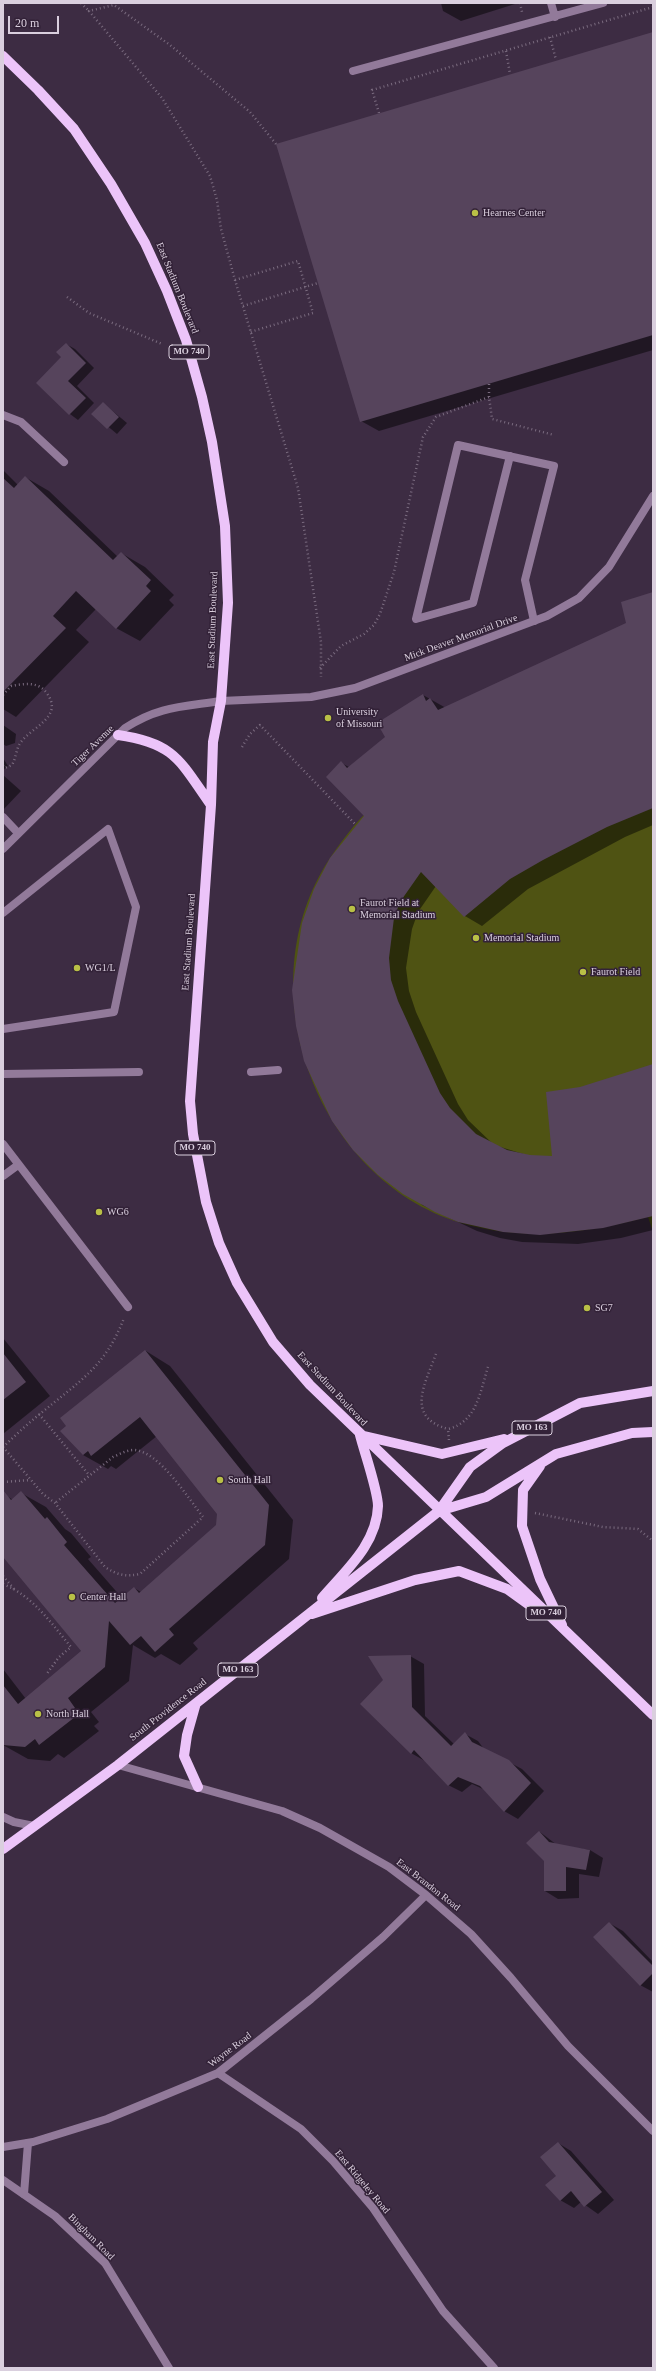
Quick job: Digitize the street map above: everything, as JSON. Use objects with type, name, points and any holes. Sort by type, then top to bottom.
[{"type":"main road","name":"East Stadium Boulevard","points":[[3,56],[38,90],[74,129],[111,184],[145,243],[167,291],[186,340],[212,442],[225,526],[228,603],[221,701],[213,742],[211,805],[190,1101],[197,1166],[206,1202],[219,1243],[237,1284],[254,1313],[273,1342],[310,1385],[360,1435],[653,1715]]},
{"type":"main road","points":[[118,735],[142,739],[159,745],[171,753],[180,761],[211,805]]},
{"type":"main road","name":"South Providence Road","points":[[3,1849],[118,1764],[439,1511],[470,1467],[503,1443],[580,1403],[653,1391]]},
{"type":"main road","name":"South Providence Road","points":[[439,1511],[486,1497],[542,1462],[564,1452],[632,1433],[653,1432]]},
{"type":"main road","points":[[306,1616],[366,1547],[375,1525],[378,1505],[360,1435],[442,1454],[484,1445],[523,1433]]},
{"type":"main road","points":[[542,1462],[523,1490],[522,1526],[540,1579],[564,1630]]},
{"type":"main road","points":[[306,1616],[346,1605],[415,1580],[459,1571],[507,1589],[564,1630]]},
{"type":"main road","points":[[196,1703],[187,1735],[184,1756],[198,1787]]},
{"type":"street","points":[[551,3],[555,17]]},
{"type":"street","points":[[353,71],[603,3]]},
{"type":"street","points":[[3,414],[21,422],[64,462]]},
{"type":"street","points":[[510,456],[473,603],[416,619],[458,445],[510,456],[554,466],[525,580],[534,621]]},
{"type":"street","name":"Mick Deaver Memorial Drive","points":[[221,701],[311,697],[340,692],[534,621],[569,605],[593,586],[609,568],[653,496]]},
{"type":"street","name":"Tiger Avenue","points":[[3,849],[18,832],[118,735],[145,715],[165,708],[221,701]]},
{"type":"street","points":[[3,817],[18,832]]},
{"type":"street","points":[[3,913],[108,829],[136,907],[114,1012],[3,1029]]},
{"type":"street","points":[[251,1072],[278,1070]]},
{"type":"street","points":[[3,1074],[139,1072]]},
{"type":"street","points":[[3,1144],[128,1307]]},
{"type":"street","points":[[3,1176],[18,1165]]},
{"type":"street","name":"East Brandon Road","points":[[118,1764],[282,1811],[320,1828],[389,1867],[426,1895],[471,1934],[512,1978],[568,2046],[653,2131]]},
{"type":"street","points":[[3,1817],[14,1822],[34,1826]]},
{"type":"street","name":"Wayne Road","points":[[3,2147],[28,2143],[107,2119],[218,2073],[359,1957],[426,1895]]},
{"type":"street","name":"East Ridgeley Road","points":[[218,2073],[301,2129],[332,2161],[373,2208],[443,2311],[494,2368]]},
{"type":"street","points":[[24,2194],[28,2143]]},
{"type":"street","name":"Bingham Road","points":[[3,2180],[55,2216],[105,2263],[169,2368]]},
{"type":"path","points":[[81,3],[162,98],[200,157],[210,176],[217,200],[221,229],[235,280],[298,488],[321,642],[319,668],[321,677]]},
{"type":"path","points":[[89,11],[114,5],[170,45],[250,112],[276,144]]},
{"type":"path","points":[[379,113],[372,90],[653,7]]},
{"type":"path","points":[[550,37],[556,60]]},
{"type":"path","points":[[506,51],[510,74]]},
{"type":"path","points":[[235,280],[298,261],[313,313],[250,332]]},
{"type":"path","points":[[243,306],[318,283]]},
{"type":"path","points":[[67,297],[89,313],[162,344]]},
{"type":"path","points":[[489,383],[492,419],[554,435]]},
{"type":"path","points":[[319,668],[341,646],[369,629],[380,614],[394,572],[423,437],[436,417],[489,397]]},
{"type":"path","points":[[3,695],[11,686],[34,685],[44,690],[50,698],[50,710],[48,719],[28,734],[19,745],[12,765],[5,768],[3,766]]},
{"type":"path","points":[[242,747],[250,734],[260,725],[356,825]]},
{"type":"path","points":[[55,1503],[113,1457],[123,1452],[134,1450],[147,1454],[158,1462],[203,1517],[151,1567],[140,1574],[129,1576],[115,1574],[105,1567],[55,1503],[43,1494],[3,1447],[39,1414],[94,1370],[116,1340],[128,1307]]},
{"type":"path","points":[[436,1354],[421,1402],[424,1416],[436,1426],[448,1429],[466,1422],[474,1410],[488,1367]]},
{"type":"path","points":[[39,1414],[89,1476]]},
{"type":"path","points":[[448,1429],[449,1442]]},
{"type":"path","points":[[3,1482],[31,1480]]},
{"type":"path","points":[[533,1512],[603,1527],[638,1529],[653,1541]]},
{"type":"path","points":[[3,1576],[15,1591]]},
{"type":"path","points":[[3,1584],[39,1609],[71,1647],[59,1657],[46,1675]]},
{"type":"green space","name":"Memorial Stadium","points":[[653,657],[653,1232],[648,1217],[625,1223],[578,1231],[532,1234],[485,1229],[461,1223],[410,1200],[367,1165],[333,1121],[309,1072],[296,1018],[294,963],[305,909],[330,858],[351,829],[367,812]]},
{"type":"building","name":"Hearnes Center","points":[[653,32],[653,335],[360,422],[276,144]]},
{"type":"building","points":[[66,343],[86,363],[68,381],[86,398],[69,415],[36,383],[61,357],[56,352]]},
{"type":"building","points":[[103,402],[119,417],[107,429],[91,414]]},
{"type":"building","points":[[25,476],[113,560],[121,552],[151,580],[146,586],[151,591],[116,629],[76,591],[53,616],[66,628],[3,692],[3,478],[14,488]]},
{"type":"building","name":"Memorial Stadium","points":[[653,592],[653,808],[607,827],[510,879],[464,917],[421,872],[400,902],[394,918],[389,958],[391,980],[398,1001],[440,1093],[450,1108],[476,1134],[507,1150],[530,1155],[552,1156],[546,1092],[580,1087],[653,1064],[653,1216],[603,1228],[540,1235],[503,1232],[458,1222],[435,1212],[403,1194],[378,1175],[353,1150],[332,1121],[304,1061],[296,1026],[292,990],[302,923],[314,889],[330,858],[364,816],[326,777],[341,761],[347,768],[385,737],[377,723],[423,694],[426,701],[430,698],[438,710],[626,623],[621,602]]},
{"type":"building","points":[[145,1350],[269,1505],[265,1545],[169,1629],[174,1635],[155,1652],[141,1636],[130,1645],[109,1621],[105,1667],[68,1698],[75,1708],[71,1711],[75,1717],[39,1745],[35,1739],[25,1747],[3,1745],[3,1685],[18,1704],[81,1651],[3,1557],[3,1490],[11,1500],[21,1491],[45,1519],[47,1517],[67,1542],[64,1545],[115,1603],[134,1587],[139,1593],[216,1525],[217,1514],[140,1417],[91,1456],[88,1451],[83,1455],[60,1431],[66,1426],[60,1418]]},
{"type":"building","points":[[3,1353],[26,1382],[3,1400]]},
{"type":"building","points":[[411,1655],[412,1707],[451,1746],[465,1732],[472,1742],[509,1760],[531,1783],[504,1812],[480,1786],[458,1777],[448,1786],[414,1750],[411,1754],[360,1704],[383,1680],[368,1656]]},
{"type":"building","points":[[539,1831],[549,1842],[590,1850],[586,1870],[566,1867],[566,1891],[544,1891],[544,1861],[526,1843]]},
{"type":"building","points":[[609,1922],[653,1966],[653,1973],[640,1986],[593,1937]]},
{"type":"building","points":[[558,2142],[602,2192],[584,2207],[571,2191],[560,2201],[545,2185],[556,2176],[540,2157]]},
{"type":"place","name":"Hearnes Center","points":[[475,213]]},
{"type":"place","name":"University of Missouri","points":[[328,718]]},
{"type":"place","name":"Faurot Field at Memorial Stadium","points":[[352,909]]},
{"type":"place","name":"Memorial Stadium","points":[[476,938]]},
{"type":"place","name":"WG1/L","points":[[77,968]]},
{"type":"place","name":"Faurot Field","points":[[583,972]]},
{"type":"place","name":"WG6","points":[[99,1212]]},
{"type":"place","name":"SG7","points":[[587,1308]]},
{"type":"place","name":"South Hall","points":[[220,1480]]},
{"type":"place","name":"Center Hall","points":[[72,1597]]},
{"type":"place","name":"North Hall","points":[[38,1714]]}]
